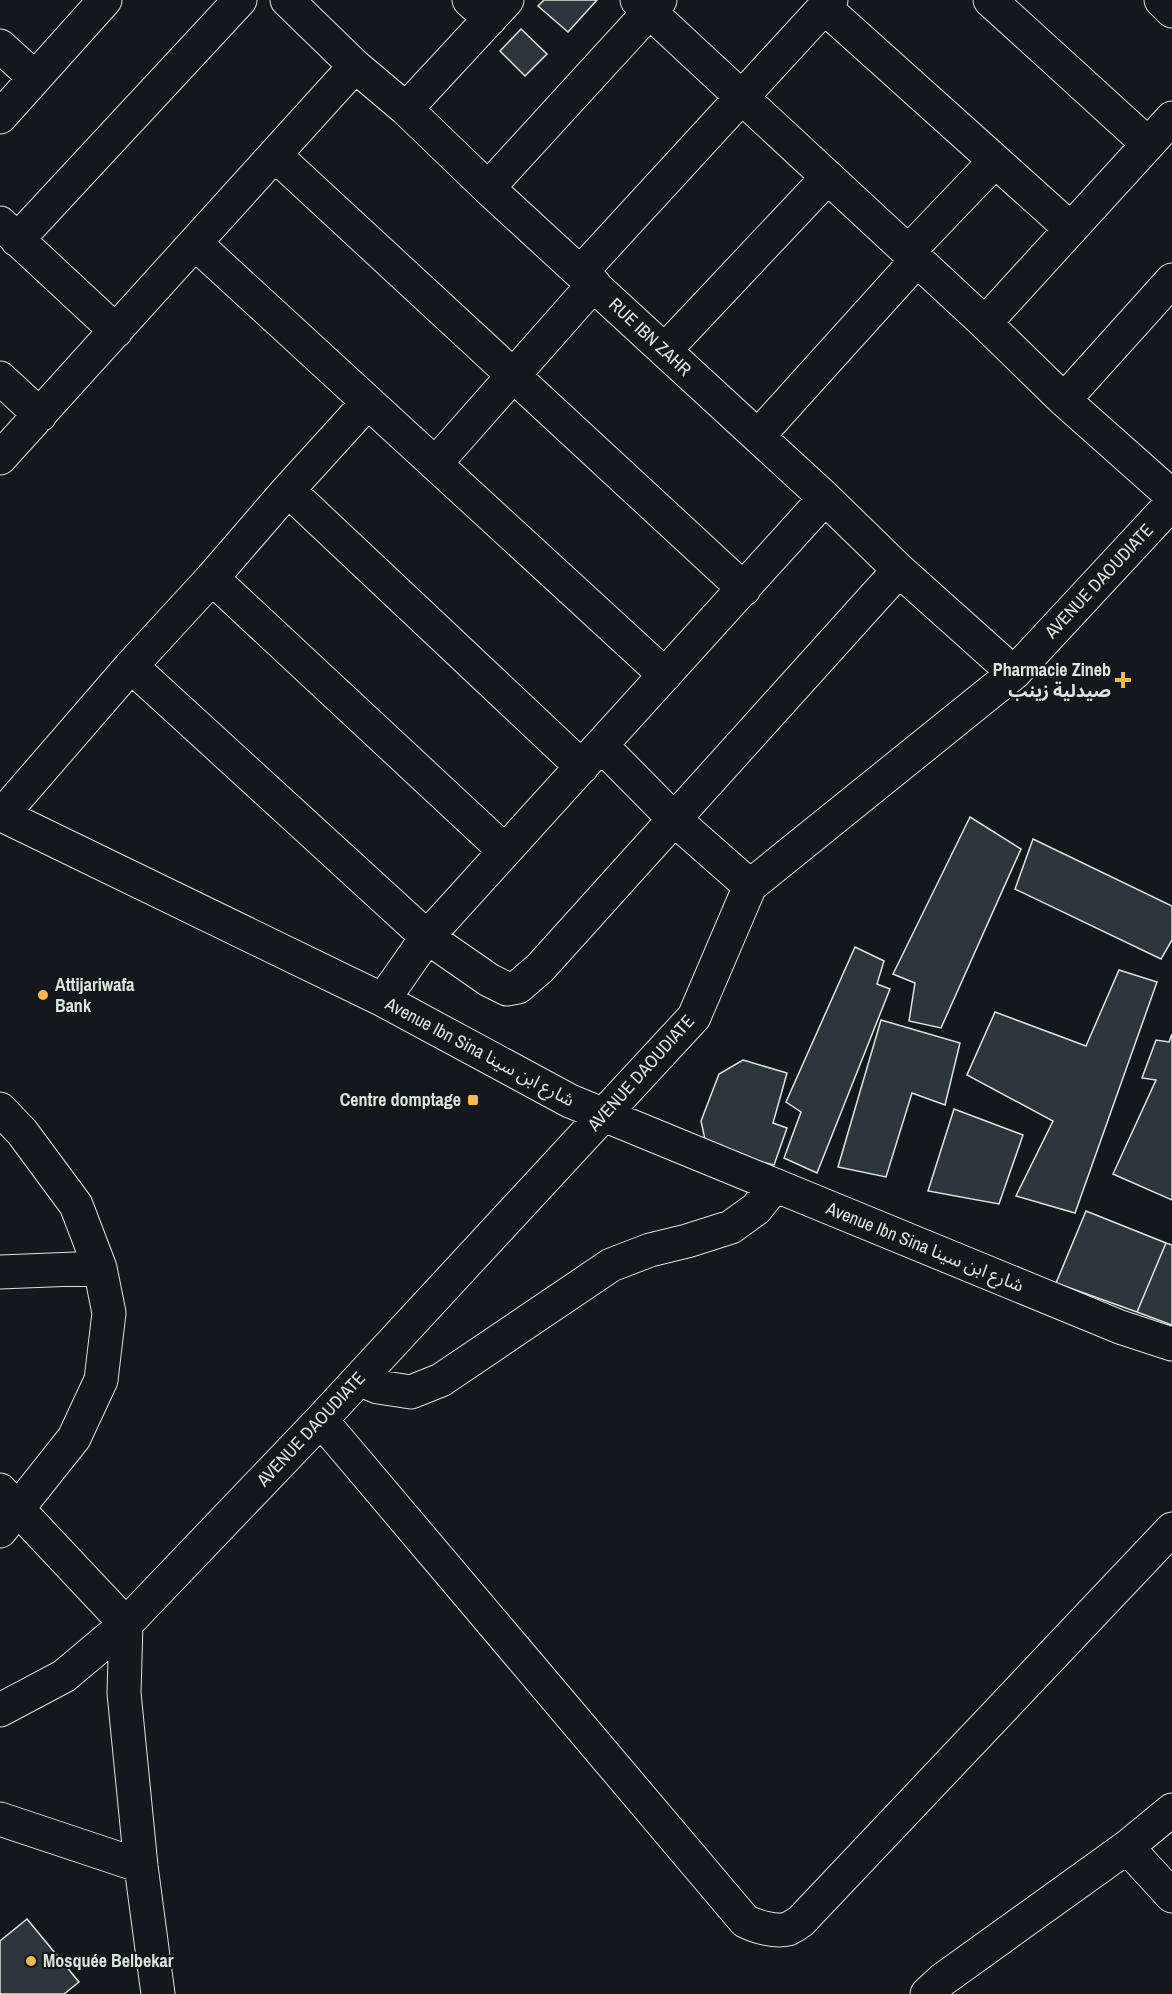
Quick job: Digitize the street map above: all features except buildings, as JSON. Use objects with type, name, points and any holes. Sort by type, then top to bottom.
[{"type":"street","points":[[0,117],[105,0]]},
{"type":"street","points":[[116,331],[9,232],[240,0]]},
{"type":"street","name":"RUE IBN ZAHR","points":[[287,0],[355,66],[406,109],[488,188],[825,498],[899,570],[1014,673]]},
{"type":"street","points":[[990,0],[1148,144]]},
{"type":"street","points":[[1161,0],[1172,11]]},
{"type":"street","points":[[488,188],[649,4],[742,98],[985,323],[1064,400],[1172,496]]},
{"type":"street","points":[[435,464],[513,374],[587,278],[742,98],[828,4],[1071,229]]},
{"type":"street","points":[[406,109],[489,6]]},
{"type":"street","points":[[0,46],[35,78]]},
{"type":"street","points":[[0,459],[355,66]]},
{"type":"street","points":[[985,323],[1172,118]]},
{"type":"street","points":[[275,155],[744,589]]},
{"type":"street","points":[[758,436],[995,161]]},
{"type":"street","points":[[665,350],[828,177]]},
{"type":"street","points":[[195,243],[665,675]]},
{"type":"street","points":[[1064,400],[1172,280]]},
{"type":"street","points":[[0,378],[40,415]]},
{"type":"street","points":[[1,815],[368,402]]},
{"type":"street","points":[[288,490],[591,756],[674,819],[750,886]]},
{"type":"street","points":[[383,1000],[427,937],[825,498]]},
{"type":"street","name":"AVENUE DAOUDIATE","points":[[0,1710],[64,1676],[126,1624],[605,1115],[694,1017],[750,886],[1014,673],[1172,503]]},
{"type":"street","points":[[131,666],[427,937],[489,980],[507,989],[518,987],[540,968],[899,570]]},
{"type":"street","points":[[212,578],[505,851]]},
{"type":"street","name":"Avenue Ibn Sina شارع ابن سينا","points":[[1,815],[383,1000],[570,1101],[1120,1327],[1172,1344]]},
{"type":"street","points":[[0,1109],[22,1132],[76,1205],[100,1268],[109,1313],[101,1380],[74,1438],[6,1510],[126,1624],[124,1693],[141,1866],[159,1994]]},
{"type":"street","points":[[359,1378],[378,1388],[411,1392],[441,1380],[611,1265],[650,1250],[731,1227],[756,1209],[775,1185]]},
{"type":"street","points":[[0,1272],[100,1268]]},
{"type":"street","points":[[321,1419],[745,1922],[776,1929],[788,1929],[801,1921],[1172,1529]]},
{"type":"street","points":[[927,1994],[951,1974],[1127,1847],[1172,1810]]},
{"type":"street","points":[[0,1819],[141,1866]]},
{"type":"street","points":[[1127,1847],[1172,1896]]},
{"type":"place","name":"Pharmacie Zineb صيدلية زينب","points":[[1123,680]]},
{"type":"place","name":"Attijariwafa Bank","points":[[43,995]]},
{"type":"place","name":"Centre domptage","points":[[473,1100]]},
{"type":"place","name":"Mosquée Belbekar","points":[[31,1961]]}]
